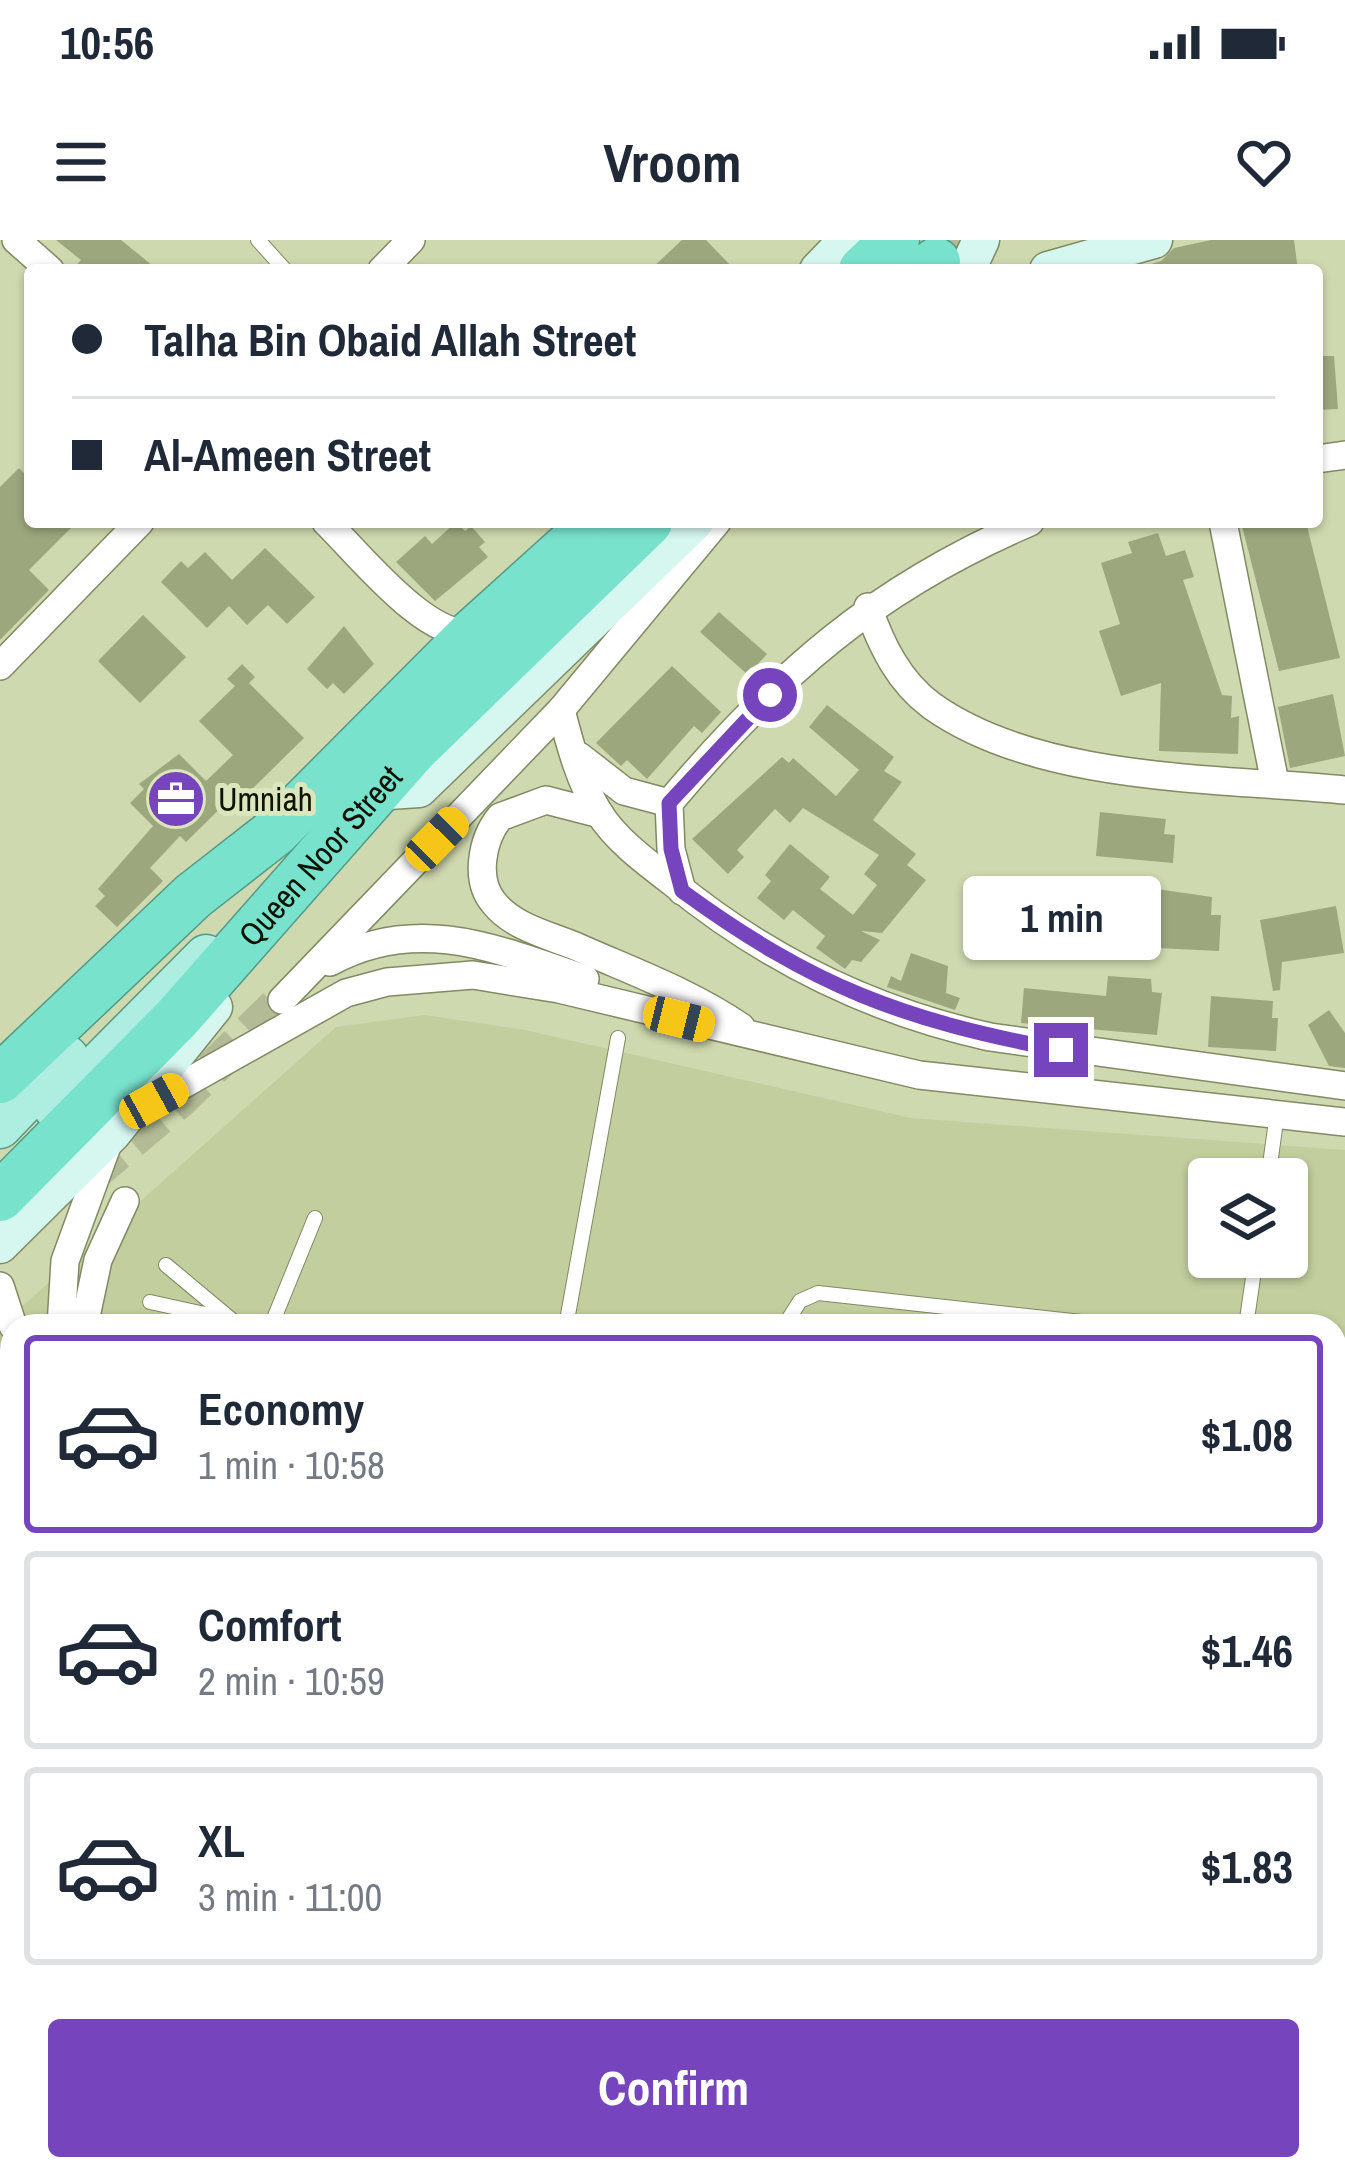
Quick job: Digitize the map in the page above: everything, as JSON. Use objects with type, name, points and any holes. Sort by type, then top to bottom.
[{"type":"highway","name":"Queen Noor Street","points":[[0,1078],[193,896],[275,832],[474,632],[589,528]]},
{"type":"highway","name":"Queen Noor Street","points":[[0,1197],[152,1041],[484,677],[642,528]]},
{"type":"main road","points":[[0,1164],[163,997],[353,816]]},
{"type":"main road","points":[[0,1127],[275,832]]},
{"type":"street","points":[[16,240],[43,264]]},
{"type":"street","points":[[388,264],[411,240]]},
{"type":"street","points":[[824,264],[847,240]]},
{"type":"street","points":[[931,260],[981,240]]},
{"type":"street","points":[[1069,264],[1154,240]]},
{"type":"street","points":[[0,666],[134,528]]},
{"type":"street","points":[[332,528],[424,618],[461,635],[474,632],[564,528]]},
{"type":"street","points":[[0,1245],[121,1125],[214,1008],[353,816],[419,789],[689,528]]},
{"type":"street","points":[[712,528],[561,710],[282,1000],[357,947],[387,938],[456,938],[759,1040]]},
{"type":"street","points":[[682,891],[671,849],[669,803],[737,726],[868,607],[925,570],[1017,528]]},
{"type":"street","points":[[1224,528],[1275,783]]},
{"type":"street","points":[[868,607],[897,670],[931,705],[980,732],[1057,759],[1345,790]]},
{"type":"street","points":[[424,618],[433,655],[428,680]]},
{"type":"street","points":[[561,710],[570,746],[600,814],[682,891],[788,962],[880,1006],[990,1037],[1345,1086]]},
{"type":"street","points":[[570,746],[604,779],[669,803]]},
{"type":"street","points":[[600,814],[546,800],[507,811],[493,825],[485,850],[484,882],[495,906],[528,928],[685,994],[759,1040]]},
{"type":"street","points":[[62,1314],[64,1261],[121,1125],[308,1010],[346,993],[430,976],[472,975],[559,989],[920,1075],[1345,1123]]},
{"type":"street","points":[[1143,1099],[1148,1062]]},
{"type":"street","points":[[87,1314],[98,1260],[125,1201]]},
{"type":"lane","points":[[258,240],[280,264]]},
{"type":"lane","points":[[568,1314],[618,1038]]},
{"type":"lane","points":[[1271,1158],[1277,1114]]},
{"type":"lane","points":[[276,1314],[315,1218]]},
{"type":"lane","points":[[166,1265],[218,1314]]},
{"type":"lane","points":[[1248,1314],[1253,1278]]},
{"type":"lane","points":[[792,1314],[800,1301],[818,1293],[838,1293],[1016,1314]]},
{"type":"lane","points":[[150,1302],[193,1314]]},
{"type":"shaded area","points":[[425,1015],[525,1030],[911,1118],[1345,1150],[1345,1314],[13,1314],[336,1027]]},
{"type":"building","points":[[56,240],[121,240],[151,264],[77,264],[81,260]]},
{"type":"building","points":[[682,240],[706,240],[729,264],[656,264]]},
{"type":"building","points":[[1211,240],[1294,240],[1297,264],[1151,264],[1174,248]]},
{"type":"building","points":[[1323,356],[1334,356],[1338,409],[1323,410]]},
{"type":"building","points":[[19,468],[24,473],[24,528],[71,528],[29,570],[49,590],[0,640],[0,487]]},
{"type":"building","points":[[449,528],[473,528],[485,542],[479,547],[488,557],[435,601],[396,562],[425,536],[432,544]]},
{"type":"building","points":[[1243,528],[1308,528],[1340,658],[1279,671]]},
{"type":"building","points":[[1158,533],[1166,556],[1185,550],[1194,577],[1183,580],[1222,695],[1232,696],[1231,718],[1239,716],[1238,754],[1159,751],[1161,683],[1121,696],[1099,631],[1120,624],[1101,563],[1132,553],[1128,542]]},
{"type":"building","points":[[265,548],[315,597],[287,624],[268,605],[247,625],[229,606],[207,628],[161,582],[181,561],[188,568],[205,552],[232,580]]},
{"type":"building","points":[[719,612],[767,654],[748,675],[700,632]]},
{"type":"building","points":[[143,615],[186,657],[140,703],[98,661]]},
{"type":"building","points":[[344,626],[374,664],[344,694],[333,683],[327,689],[307,669]]},
{"type":"building","points":[[242,664],[255,677],[249,683],[304,738],[245,796],[239,790],[186,842],[180,836],[150,868],[163,881],[117,927],[95,906],[105,896],[98,889],[153,826],[130,803],[144,789],[139,784],[179,754],[206,781],[233,755],[199,721],[235,686],[227,679]]},
{"type":"building","points":[[672,666],[721,712],[702,733],[694,726],[647,779],[627,760],[621,766],[596,743]]},
{"type":"building","points":[[1333,694],[1345,756],[1290,768],[1278,707]]},
{"type":"building","points":[[827,705],[894,757],[884,771],[902,782],[873,820],[916,854],[907,865],[926,880],[882,933],[861,931],[880,940],[861,962],[852,960],[845,969],[816,948],[825,936],[793,910],[784,920],[757,898],[771,881],[765,875],[790,844],[830,877],[820,889],[853,915],[877,885],[864,874],[879,855],[803,808],[790,823],[775,809],[737,850],[744,857],[728,874],[692,839],[782,757],[789,763],[793,758],[836,796],[859,770],[809,727]]},
{"type":"building","points":[[1100,812],[1166,819],[1164,834],[1175,835],[1173,863],[1096,856]]},
{"type":"building","points":[[984,884],[1022,894],[1018,937],[1009,936],[1008,944],[979,942]]},
{"type":"building","points":[[1157,889],[1212,897],[1211,915],[1221,915],[1219,951],[1157,948]]},
{"type":"building","points":[[1336,906],[1344,953],[1282,962],[1280,990],[1273,991],[1260,920]]},
{"type":"building","points":[[1059,909],[1104,913],[1104,928],[1114,928],[1113,959],[1058,958]]},
{"type":"building","points":[[911,953],[948,966],[946,993],[960,998],[955,1010],[887,987],[891,976],[901,981]]},
{"type":"building","points":[[1108,976],[1151,979],[1152,992],[1162,993],[1157,1035],[1021,1023],[1024,988],[1106,996]]},
{"type":"building","points":[[1211,996],[1273,1001],[1272,1018],[1278,1018],[1276,1051],[1208,1047]]},
{"type":"building","points":[[1329,1010],[1345,1033],[1345,1068],[1329,1066],[1308,1025]]},
{"type":"tunnel","points":[[936,262],[958,240]]},
{"type":"tunnel","points":[[90,1176],[181,1099],[282,1000]]},
{"type":"place","name":"Umniah","points":[[176,799]]},
{"type":"route","points":[[770,695],[669,803],[671,849],[682,891],[788,962],[880,1006],[932,1024],[1061,1050]]}]
